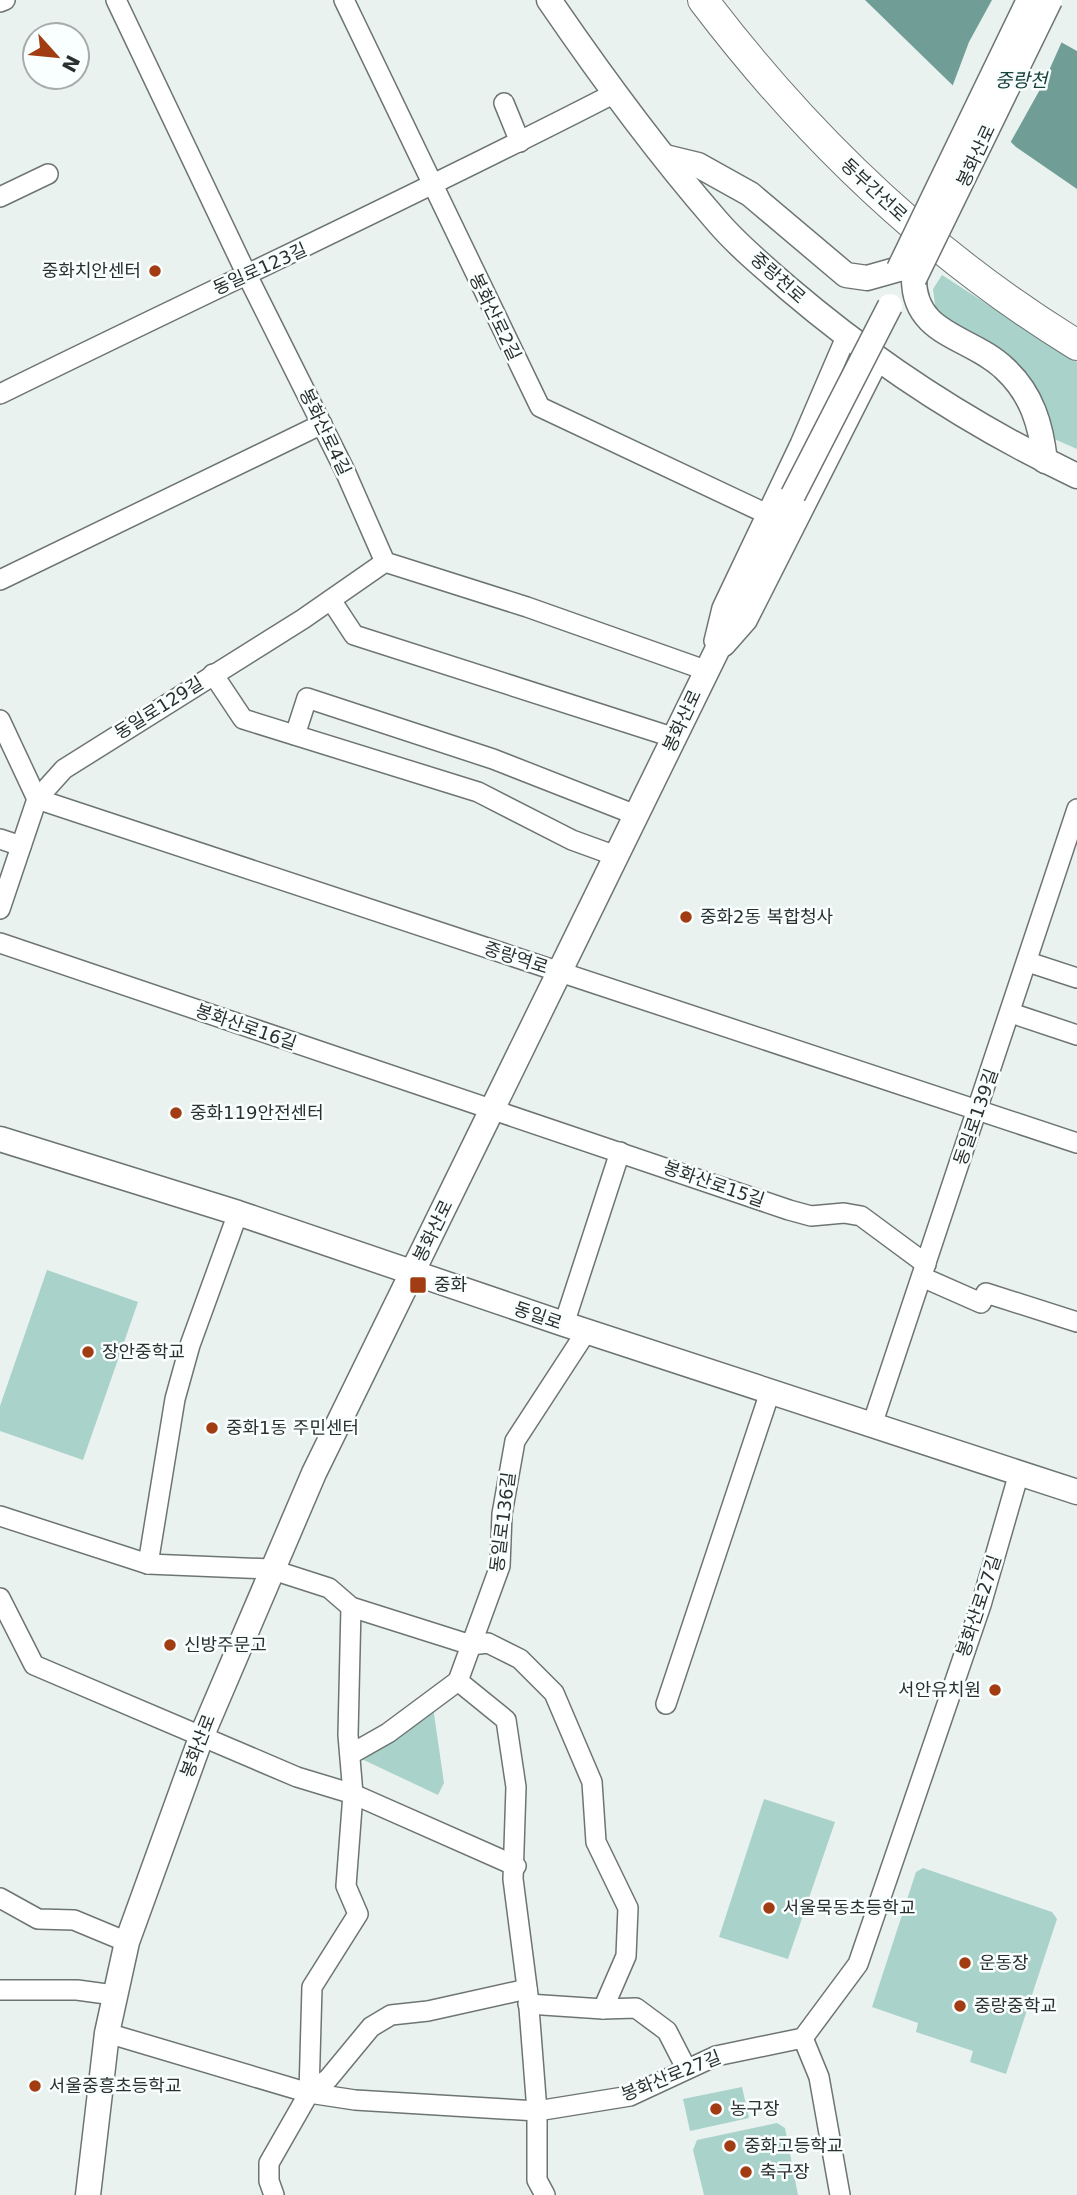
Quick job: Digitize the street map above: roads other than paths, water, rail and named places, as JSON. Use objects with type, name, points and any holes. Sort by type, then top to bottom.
[{"type":"highway","name":"동부간선로","points":[[704,0],[748,60],[805,124],[876,194],[955,262],[1077,345]]},
{"type":"main road","name":"중랑천로","points":[[550,0],[613,94],[717,221],[846,338],[878,362],[1045,461],[1077,476]]},
{"type":"main road","name":"봉화산로","points":[[907,274],[1029,0]]},
{"type":"main road","name":"봉화산로","points":[[88,2195],[107,2033],[127,1942],[202,1735],[270,1569],[314,1473],[675,738],[706,668],[890,306],[1050,0]]},
{"type":"main road","points":[[665,157],[698,165],[750,194],[846,275],[867,278],[907,274],[914,297],[930,322],[992,358],[1027,394],[1040,425],[1045,461]]},
{"type":"main road","name":"동일로","points":[[0,1139],[237,1213],[575,1328],[1077,1492]]},
{"type":"street","points":[[0,2],[5,0]]},
{"type":"street","name":"봉화산로4길","points":[[116,0],[321,424],[384,562]]},
{"type":"street","name":"봉화산로2길","points":[[344,0],[540,407],[766,514]]},
{"type":"street","name":"동일로123길","points":[[0,394],[246,273],[432,187],[613,94]]},
{"type":"street","points":[[505,103],[520,142]]},
{"type":"street","points":[[0,197],[48,174]]},
{"type":"street","points":[[706,668],[722,608],[846,338]]},
{"type":"street","points":[[706,668],[747,621],[878,362]]},
{"type":"street","points":[[0,580],[321,424]]},
{"type":"street","points":[[384,562],[706,668]]},
{"type":"street","name":"동일로129길","points":[[0,909],[37,799],[64,769],[331,600],[384,562]]},
{"type":"street","points":[[331,600],[354,635],[675,738]]},
{"type":"street","points":[[213,674],[243,719],[478,792],[572,840],[616,856]]},
{"type":"street","points":[[295,735],[307,698],[493,759],[636,815]]},
{"type":"street","points":[[0,720],[37,799]]},
{"type":"street","name":"중랑역로","points":[[37,799],[1077,1143]]},
{"type":"street","name":"동일로139길","points":[[872,1425],[1077,809]]},
{"type":"street","points":[[0,839],[21,846]]},
{"type":"street","name":"봉화산로16길","points":[[0,943],[492,1111]]},
{"type":"street","points":[[1028,962],[1077,978]]},
{"type":"street","points":[[1011,1013],[1077,1035]]},
{"type":"street","name":"봉화산로15길","points":[[492,1111],[811,1216],[844,1213],[861,1216],[924,1270],[981,1303],[986,1293],[1077,1322]]},
{"type":"street","name":"동일로136길","points":[[458,1681],[500,1566],[502,1514],[515,1441],[575,1328],[620,1152]]},
{"type":"street","points":[[148,1564],[175,1399],[190,1345],[237,1213]]},
{"type":"street","points":[[666,1704],[770,1392]]},
{"type":"street","name":"봉화산로27길","points":[[107,2033],[309,2093],[355,2100],[537,2111],[630,2096],[716,2056],[803,2038],[858,1964],[981,1605],[1019,1473]]},
{"type":"street","points":[[0,1516],[148,1564],[270,1569],[329,1588],[351,1607],[471,1645],[488,1643],[520,1659],[554,1693],[592,1782],[596,1842],[628,1908],[626,1956],[603,2009]]},
{"type":"street","points":[[0,1598],[34,1665],[297,1777],[353,1794],[516,1866]]},
{"type":"street","points":[[309,2093],[312,1987],[358,1914],[346,1886],[353,1794],[348,1735],[351,1607]]},
{"type":"street","points":[[351,1754],[388,1733],[458,1681],[506,1720],[516,1787],[516,1866],[513,1879],[528,1996],[537,2111],[537,2180],[545,2195]]},
{"type":"street","points":[[0,1898],[38,1919],[74,1920],[127,1942]]},
{"type":"street","points":[[0,1990],[76,1990],[114,1995]]},
{"type":"street","points":[[274,2195],[269,2180],[269,2163],[309,2093],[328,2079],[371,2027],[391,2015],[528,1996],[603,2009],[639,2009],[667,2031],[686,2068]]},
{"type":"street","points":[[803,2038],[819,2077],[840,2195]]},
{"type":"water","name":"중랑천","points":[[865,0],[1016,0],[1016,17],[1077,51],[1077,189],[1016,147]]},
{"type":"place","name":"중화치안센터","points":[[155,271]]},
{"type":"place","name":"중화2동 복합청사","points":[[686,917]]},
{"type":"place","name":"중화119안전센터","points":[[176,1113]]},
{"type":"place","name":"중화","points":[[418,1285]]},
{"type":"place","name":"장안중학교","points":[[88,1352]]},
{"type":"place","name":"중화1동 주민센터","points":[[212,1428]]},
{"type":"place","name":"신방주문고","points":[[170,1645]]},
{"type":"place","name":"서안유치원","points":[[995,1690]]},
{"type":"place","name":"서울묵동초등학교","points":[[769,1908]]},
{"type":"place","name":"운동장","points":[[965,1963]]},
{"type":"place","name":"중랑중학교","points":[[960,2006]]},
{"type":"place","name":"서울중흥초등학교","points":[[35,2086]]},
{"type":"place","name":"농구장","points":[[716,2109]]},
{"type":"place","name":"중화고등학교","points":[[730,2146]]},
{"type":"place","name":"축구장","points":[[746,2172]]}]
